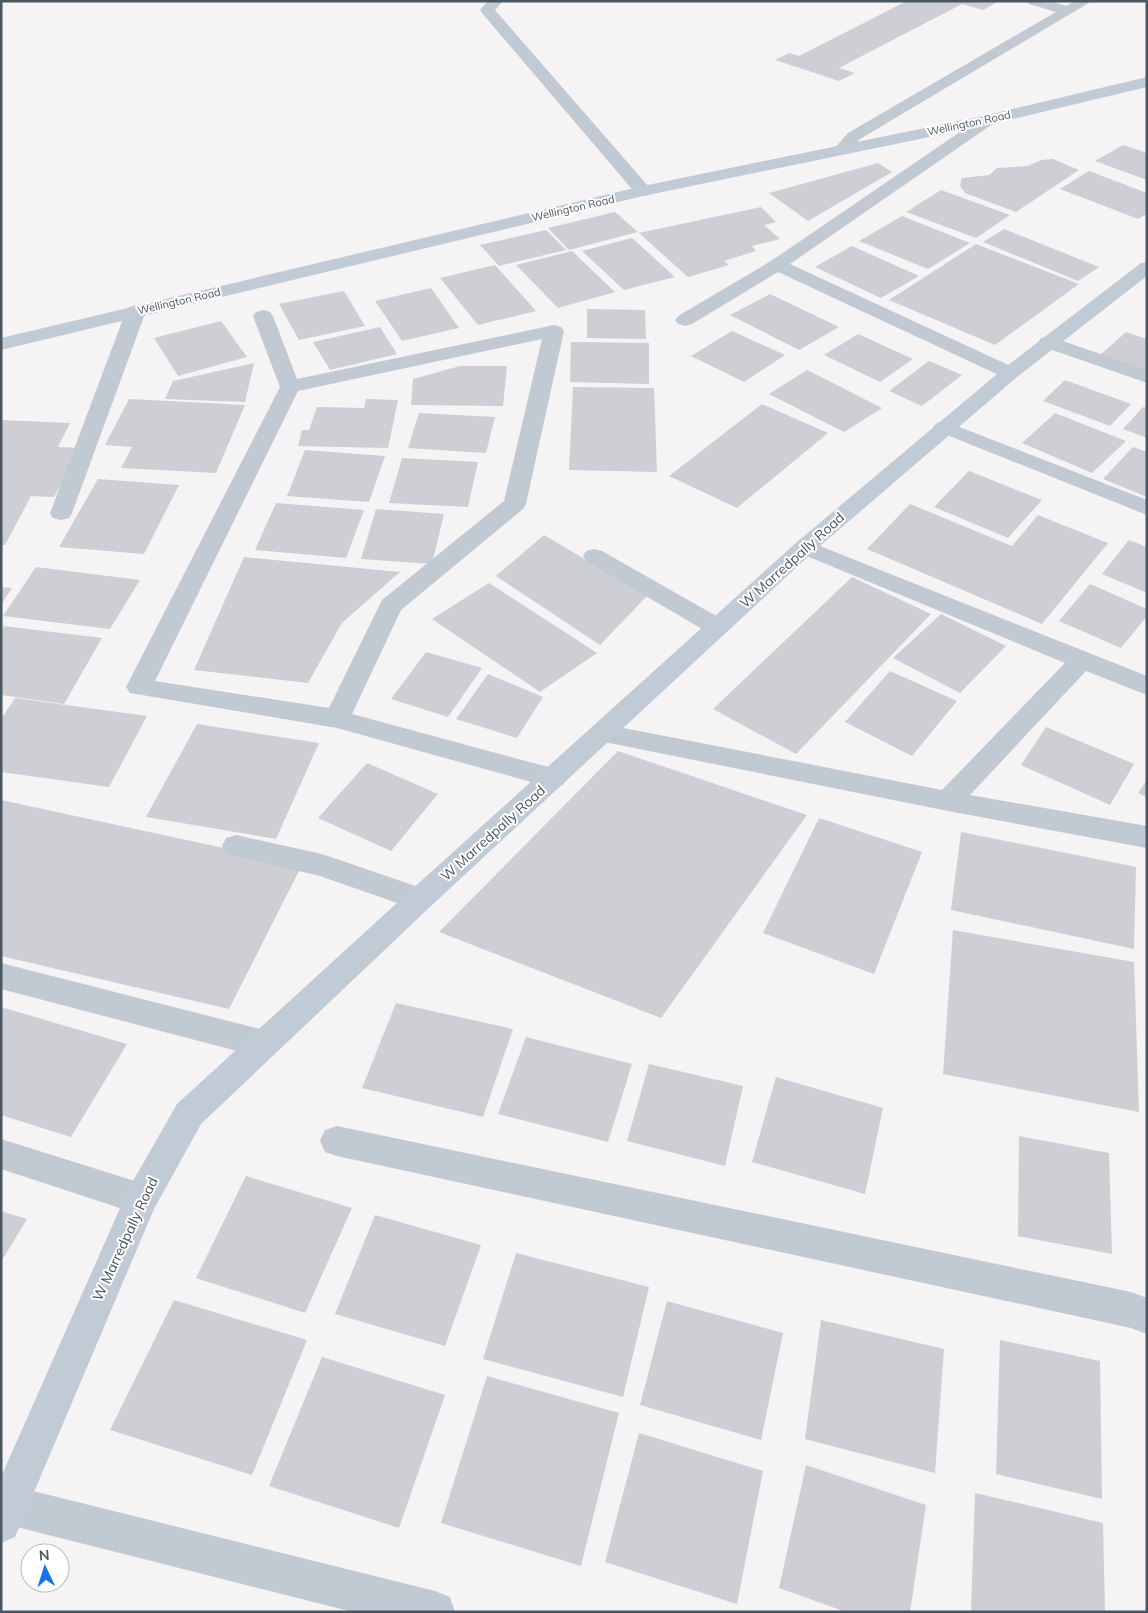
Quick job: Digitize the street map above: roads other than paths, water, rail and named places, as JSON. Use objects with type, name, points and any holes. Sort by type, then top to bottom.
[{"type":"main road","name":"Wellington Road","points":[[1,344],[643,191],[988,120],[1147,82]]},
{"type":"main road","name":"W Marredpally Road","points":[[5,1514],[141,1198],[188,1114],[805,547],[944,427],[1048,342],[1147,267]]},
{"type":"street","points":[[496,1],[487,10],[643,191]]},
{"type":"street","points":[[1034,1],[1068,11]]},
{"type":"street","points":[[842,149],[854,136],[1085,1]]},
{"type":"street","points":[[685,320],[777,265],[988,120]]},
{"type":"street","points":[[777,265],[1010,373]]},
{"type":"street","points":[[61,512],[136,311]]},
{"type":"street","points":[[263,316],[290,387],[140,686],[337,719],[553,778]]},
{"type":"street","points":[[290,387],[554,331],[516,504],[391,606],[337,719]]},
{"type":"street","points":[[1048,342],[1147,377]]},
{"type":"street","points":[[944,427],[1147,508]]},
{"type":"street","points":[[805,547],[1147,686]]},
{"type":"street","points":[[948,801],[1082,660]]},
{"type":"street","points":[[603,733],[948,801],[1147,837]]},
{"type":"street","points":[[236,846],[322,865],[420,899]]},
{"type":"street","points":[[1,976],[264,1044]]},
{"type":"street","points":[[337,1141],[1131,1310],[1147,1316]]},
{"type":"street","points":[[1,1154],[141,1198]]},
{"type":"street","points":[[5,1514],[435,1612]]},
{"type":"lane","points":[[594,556],[717,627]]}]
